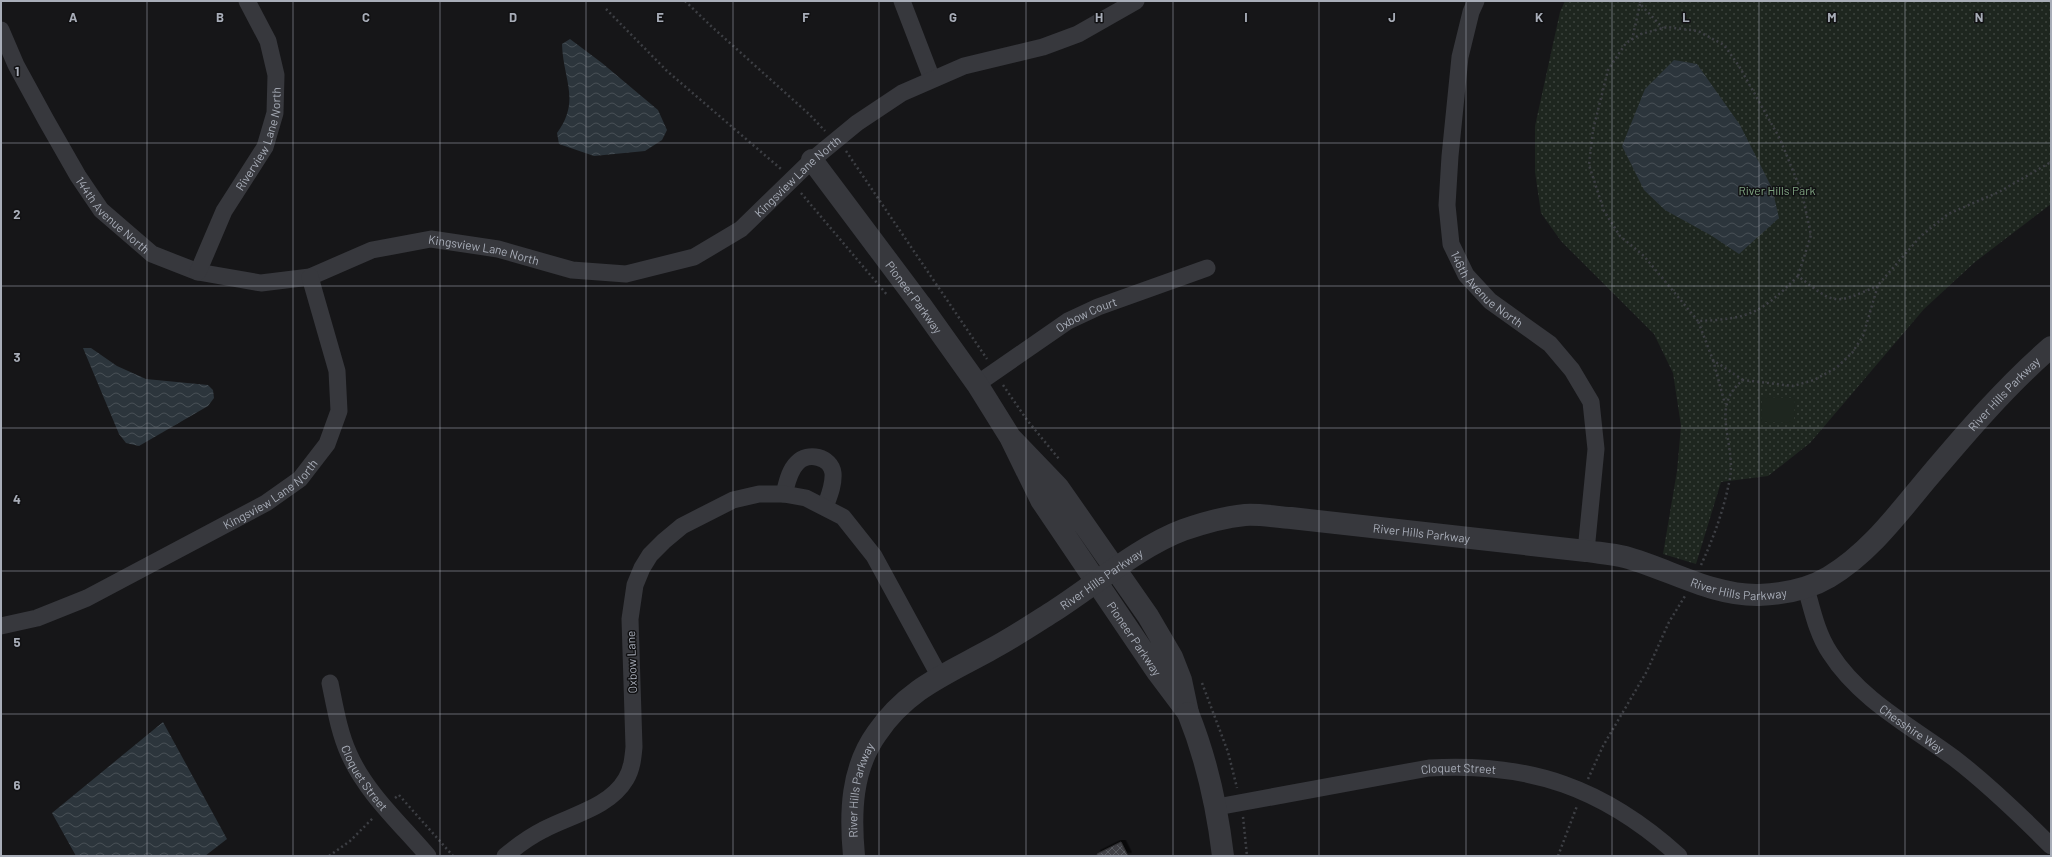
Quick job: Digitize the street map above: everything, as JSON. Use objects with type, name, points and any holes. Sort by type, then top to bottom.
[{"type":"street","name":"Riverview Lane North","points":[[198,272],[224,211],[265,147],[275,113],[276,75],[268,41],[247,1]]},
{"type":"street","points":[[902,1],[932,79]]},
{"type":"street","name":"Kingsview Lane North","points":[[1,626],[37,618],[87,598],[266,503],[300,479],[327,444],[340,411],[337,371],[310,277],[372,250],[431,239],[498,249],[572,270],[626,274],[694,257],[741,229],[812,160],[857,124],[902,93],[964,66],[1043,47],[1078,34],[1136,1]]},
{"type":"street","name":"146th Avenue North","points":[[1476,1],[1471,12],[1460,57],[1450,148],[1447,204],[1451,244],[1466,275],[1490,301],[1550,344],[1572,370],[1591,402],[1596,449],[1586,551]]},
{"type":"street","name":"144th Avenue North","points":[[1,30],[16,65],[78,176],[101,210],[152,254],[198,272],[261,283],[310,277]]},
{"type":"street","name":"Pioneer Parkway","points":[[812,160],[924,310],[977,384],[1010,437],[1041,500],[1168,688],[1188,713]]},
{"type":"street","name":"Oxbow Court","points":[[977,384],[1068,321],[1098,307],[1207,268]]},
{"type":"street","name":"River Hills Parkway","points":[[854,856],[852,809],[855,781],[864,756],[876,734],[905,699],[940,677],[1023,630],[1156,543],[1182,531],[1213,520],[1246,515],[1298,519],[1586,551],[1625,557],[1725,591],[1758,595],[1806,588],[1827,578],[1853,561],[1863,552],[1877,538],[1970,428],[2008,387],[2051,347]]},
{"type":"street","name":"Pioneer Parkway","points":[[1010,437],[1058,487],[1117,569],[1148,616],[1172,657],[1182,680],[1188,713],[1200,744],[1217,807],[1223,856]]},
{"type":"street","points":[[784,494],[790,471],[798,461],[808,456],[818,457],[828,463],[833,472],[833,484],[825,507]]},
{"type":"street","name":"Oxbow Lane","points":[[505,856],[522,842],[544,829],[606,800],[617,791],[626,778],[632,765],[634,747],[630,635],[631,602],[635,585],[650,555],[664,541],[682,526],[733,500],[759,494],[784,494],[806,498],[843,517],[874,556],[940,677]]},
{"type":"street","name":"Chesshire Way","points":[[1806,588],[1817,624],[1829,652],[1847,677],[1870,698],[1949,754],[1994,790],[2051,846]]},
{"type":"street","name":"Cloquet Street","points":[[330,683],[339,727],[348,754],[360,776],[428,856]]},
{"type":"street","name":"Cloquet Street","points":[[1217,807],[1429,768],[1458,766],[1505,769],[1552,779],[1607,802],[1637,821],[1679,856]]},
{"type":"path","points":[[1640,2],[1663,28]]},
{"type":"path","points":[[1632,40],[1640,2]]},
{"type":"path","points":[[606,9],[667,71],[781,169],[888,296]]},
{"type":"path","points":[[1698,321],[1729,320],[1750,314],[1773,301],[1798,276],[1811,235],[1802,193],[1780,139],[1739,66],[1724,45],[1698,31],[1663,28],[1641,34],[1626,43],[1608,70],[1593,130],[1589,165],[1604,211],[1620,236],[1644,256],[1698,321],[1713,360],[1726,405]]},
{"type":"path","points":[[1713,360],[1743,380],[1793,386],[1814,380],[1836,368],[1852,353],[1863,336],[1878,285],[1921,236],[1948,214],[1999,192],[2051,162]]},
{"type":"path","points":[[1798,276],[1825,297],[1837,300],[1855,295],[1878,285]]},
{"type":"path","points":[[1701,564],[1720,522],[1730,476],[1731,456],[1725,419],[1728,396],[1743,380]]},
{"type":"path","points":[[1588,779],[1603,746],[1647,671],[1670,622],[1689,589]]},
{"type":"path","points":[[399,795],[453,856]]},
{"type":"path","points":[[1558,856],[1579,801]]},
{"type":"path","points":[[328,856],[350,841],[377,814]]},
{"type":"green space","name":"River Hills Park","points":[[1565,1],[2051,1],[2051,204],[1975,262],[1924,309],[1810,443],[1768,476],[1721,482],[1696,564],[1663,554],[1677,471],[1681,426],[1673,373],[1654,334],[1561,241],[1541,213],[1535,172],[1535,126],[1560,12]]},
{"type":"green space","points":[[1762,397],[1795,398],[1794,423],[1761,422]]},
{"type":"water","points":[[570,39],[602,63],[658,110],[667,130],[662,140],[645,151],[594,156],[559,144],[557,133],[568,110],[569,100],[569,90],[562,44]]},
{"type":"water","points":[[1674,60],[1697,64],[1740,125],[1772,188],[1779,218],[1739,254],[1712,236],[1665,210],[1644,190],[1622,146],[1645,89]]},
{"type":"water","points":[[83,348],[91,348],[117,366],[146,379],[208,385],[213,390],[214,398],[208,406],[139,446],[126,443],[119,434]]},
{"type":"water","points":[[163,722],[227,839],[205,856],[76,856],[52,813]]},
{"type":"building","points":[[1121,842],[1128,856],[1098,856],[1097,854]]}]
